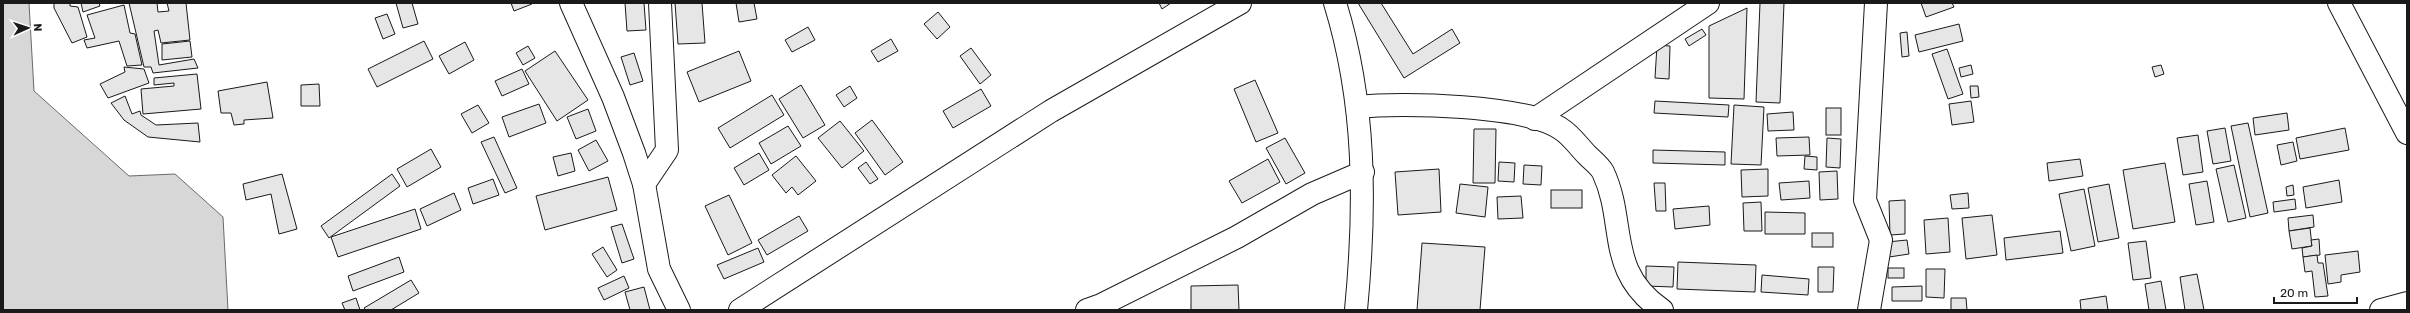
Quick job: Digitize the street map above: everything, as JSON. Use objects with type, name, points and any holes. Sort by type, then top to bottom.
[{"type":"street","points":[[571,3],[613,96],[644,184],[659,269],[679,310]]},
{"type":"street","points":[[644,184],[667,150],[660,3]]},
{"type":"street","points":[[740,310],[1051,112],[1240,3]]},
{"type":"street","points":[[1335,3],[1347,40],[1358,107],[1363,172],[1362,253],[1356,310]]},
{"type":"street","points":[[1535,119],[1708,3]]},
{"type":"street","points":[[1869,310],[1881,240],[1865,200],[1876,3]]},
{"type":"street","points":[[2338,3],[2407,133]]},
{"type":"street","points":[[1358,107],[1384,104],[1487,108],[1535,119],[1561,128],[1603,171],[1613,206],[1617,237],[1627,269],[1637,290],[1662,310]]},
{"type":"street","points":[[1097,308],[1237,237],[1312,194],[1363,172]]},
{"type":"street","points":[[2381,310],[2407,303]]},
{"type":"shaded area","points":[[3,3],[29,3],[34,91],[129,176],[175,174],[223,217],[228,310],[3,310]]},
{"type":"building","points":[[54,3],[70,3],[70,6],[78,7],[87,37],[72,43],[54,8]]},
{"type":"building","points":[[81,3],[99,3],[100,6],[83,12]]},
{"type":"building","points":[[129,3],[157,3],[158,12],[169,11],[167,3],[186,3],[190,40],[161,43],[158,30],[154,31],[159,65],[194,59],[198,68],[153,73],[151,67],[144,67]]},
{"type":"building","points":[[396,3],[412,3],[418,24],[403,28]]},
{"type":"building","points":[[511,3],[532,3],[532,4],[514,11]]},
{"type":"building","points":[[625,3],[644,3],[646,30],[627,31]]},
{"type":"building","points":[[675,3],[702,3],[705,43],[678,44]]},
{"type":"building","points":[[736,3],[754,3],[757,19],[739,22]]},
{"type":"building","points":[[1159,3],[1171,3],[1162,9]]},
{"type":"building","points":[[1358,3],[1381,3],[1413,54],[1452,29],[1460,43],[1404,78]]},
{"type":"building","points":[[1760,3],[1784,3],[1780,103],[1756,102]]},
{"type":"building","points":[[1921,3],[1952,3],[1954,7],[1926,17]]},
{"type":"building","points":[[124,5],[130,33],[135,34],[142,65],[127,66],[119,41],[87,48],[84,40],[95,38],[87,15]]},
{"type":"building","points":[[1747,8],[1744,99],[1709,98],[1709,26]]},
{"type":"building","points":[[938,12],[950,27],[937,39],[924,24]]},
{"type":"building","points":[[387,14],[395,34],[383,39],[375,18]]},
{"type":"building","points":[[1959,24],[1963,41],[1919,52],[1915,35]]},
{"type":"building","points":[[808,27],[815,40],[792,52],[785,40]]},
{"type":"building","points":[[1702,29],[1706,35],[1689,46],[1685,39]]},
{"type":"building","points":[[1907,32],[1909,56],[1902,57],[1900,33]]},
{"type":"building","points":[[891,39],[898,51],[878,62],[871,51]]},
{"type":"building","points":[[190,41],[192,57],[162,60],[162,44]]},
{"type":"building","points":[[424,41],[433,59],[377,87],[368,69]]},
{"type":"building","points":[[465,42],[474,60],[449,74],[439,56]]},
{"type":"building","points":[[1657,45],[1670,46],[1669,79],[1655,78]]},
{"type":"building","points":[[528,46],[535,58],[523,65],[516,53]]},
{"type":"building","points":[[971,48],[991,75],[980,84],[960,56]]},
{"type":"building","points":[[1947,49],[1963,94],[1948,99],[1932,54]]},
{"type":"building","points":[[555,51],[588,100],[557,121],[525,71]]},
{"type":"building","points":[[739,51],[751,81],[699,102],[687,72]]},
{"type":"building","points":[[634,53],[643,81],[630,85],[621,57]]},
{"type":"building","points":[[1971,65],[1973,74],[1961,77],[1959,68]]},
{"type":"building","points":[[2161,65],[2164,74],[2155,77],[2152,67]]},
{"type":"building","points":[[124,67],[144,69],[149,83],[108,98],[100,84],[125,72]]},
{"type":"building","points":[[522,69],[529,84],[502,96],[495,81]]},
{"type":"building","points":[[197,74],[201,109],[143,114],[141,89],[174,86],[174,83],[154,85],[154,78]]},
{"type":"building","points":[[1255,80],[1278,133],[1256,142],[1234,89]]},
{"type":"building","points":[[267,82],[273,118],[244,120],[244,124],[234,125],[231,113],[221,113],[218,91]]},
{"type":"building","points":[[319,84],[320,106],[301,106],[301,85]]},
{"type":"building","points":[[801,85],[825,125],[803,138],[779,99]]},
{"type":"building","points":[[850,86],[857,98],[844,107],[836,95]]},
{"type":"building","points":[[1970,86],[1978,86],[1979,97],[1971,98]]},
{"type":"building","points":[[981,89],[991,106],[953,128],[943,111]]},
{"type":"building","points":[[772,95],[784,115],[730,148],[718,128]]},
{"type":"building","points":[[125,96],[132,114],[140,111],[141,115],[156,125],[198,123],[200,142],[148,137],[124,120],[111,103]]},
{"type":"building","points":[[1655,101],[1729,105],[1728,117],[1654,113]]},
{"type":"building","points":[[1971,101],[1974,122],[1952,125],[1949,104]]},
{"type":"building","points":[[539,104],[546,123],[509,137],[502,117]]},
{"type":"building","points":[[478,105],[489,123],[472,133],[461,114]]},
{"type":"building","points":[[1734,105],[1764,107],[1761,165],[1731,164]]},
{"type":"building","points":[[1826,108],[1841,108],[1841,135],[1826,135]]},
{"type":"building","points":[[588,109],[596,131],[576,139],[567,117]]},
{"type":"building","points":[[1793,112],[1794,130],[1768,131],[1767,114]]},
{"type":"building","points":[[2287,113],[2289,130],[2255,135],[2253,118]]},
{"type":"building","points":[[872,120],[903,162],[885,175],[855,133]]},
{"type":"building","points":[[840,121],[864,151],[842,168],[818,138]]},
{"type":"building","points":[[2248,123],[2268,213],[2250,217],[2231,126]]},
{"type":"building","points":[[788,126],[801,146],[771,164],[759,143]]},
{"type":"building","points":[[2225,128],[2231,161],[2213,164],[2207,131]]},
{"type":"building","points":[[2345,128],[2349,150],[2300,159],[2296,138]]},
{"type":"building","points":[[1474,129],[1496,129],[1495,183],[1473,183]]},
{"type":"building","points":[[2198,135],[2203,172],[2183,175],[2177,138]]},
{"type":"building","points":[[494,137],[517,188],[505,193],[481,142]]},
{"type":"building","points":[[1809,137],[1810,155],[1777,156],[1776,138]]},
{"type":"building","points":[[1285,138],[1305,173],[1286,184],[1266,148]]},
{"type":"building","points":[[1827,138],[1841,139],[1840,168],[1826,167]]},
{"type":"building","points":[[596,140],[608,161],[589,171],[578,150]]},
{"type":"building","points":[[2293,142],[2297,161],[2281,165],[2277,145]]},
{"type":"building","points":[[431,149],[441,167],[407,187],[397,169]]},
{"type":"building","points":[[1653,150],[1725,152],[1725,165],[1653,163]]},
{"type":"building","points":[[571,153],[575,171],[558,176],[553,157]]},
{"type":"building","points":[[759,153],[769,170],[744,185],[734,168]]},
{"type":"building","points":[[796,156],[816,181],[798,195],[792,187],[786,193],[772,175]]},
{"type":"building","points":[[1805,156],[1817,157],[1817,170],[1804,169]]},
{"type":"building","points":[[1268,159],[1280,182],[1242,203],[1229,181]]},
{"type":"building","points":[[2080,159],[2083,176],[2049,181],[2047,163]]},
{"type":"building","points":[[866,162],[878,179],[870,184],[858,168]]},
{"type":"building","points":[[1499,162],[1515,163],[1514,182],[1498,181]]},
{"type":"building","points":[[2165,163],[2175,222],[2133,229],[2123,170]]},
{"type":"building","points":[[1524,165],[1542,166],[1541,185],[1523,184]]},
{"type":"building","points":[[2234,165],[2246,218],[2228,222],[2216,169]]},
{"type":"building","points":[[1439,169],[1441,212],[1398,215],[1395,172]]},
{"type":"building","points":[[1768,169],[1768,196],[1742,197],[1741,170]]},
{"type":"building","points":[[1837,171],[1838,199],[1820,200],[1819,172]]},
{"type":"building","points":[[282,174],[297,229],[279,234],[271,194],[246,200],[243,184]]},
{"type":"building","points":[[392,174],[400,186],[329,238],[321,226]]},
{"type":"building","points":[[608,177],[617,210],[545,230],[536,196]]},
{"type":"building","points":[[493,179],[499,195],[473,204],[468,188]]},
{"type":"building","points":[[2339,180],[2342,202],[2306,208],[2303,187]]},
{"type":"building","points":[[1809,181],[1810,198],[1781,200],[1779,183]]},
{"type":"building","points":[[2207,181],[2214,222],[2196,225],[2189,184]]},
{"type":"building","points":[[1654,183],[1665,183],[1666,211],[1656,211]]},
{"type":"building","points":[[1460,184],[1488,187],[1485,217],[1456,213]]},
{"type":"building","points":[[2109,184],[2119,238],[2098,242],[2088,188]]},
{"type":"building","points":[[2293,185],[2294,195],[2287,196],[2286,187]]},
{"type":"building","points":[[2084,189],[2095,246],[2071,251],[2059,194]]},
{"type":"building","points":[[1551,190],[1582,190],[1582,208],[1551,208]]},
{"type":"building","points":[[454,193],[461,210],[427,226],[420,209]]},
{"type":"building","points":[[1968,193],[1969,208],[1952,209],[1950,195]]},
{"type":"building","points":[[729,195],[752,243],[728,255],[705,206]]},
{"type":"building","points":[[1521,196],[1523,218],[1498,219],[1497,197]]},
{"type":"building","points":[[2295,199],[2296,209],[2274,212],[2273,202]]},
{"type":"building","points":[[1905,200],[1905,234],[1890,235],[1889,201]]},
{"type":"building","points":[[1761,202],[1762,231],[1744,231],[1743,203]]},
{"type":"building","points":[[1709,206],[1710,225],[1675,229],[1673,209]]},
{"type":"building","points":[[415,209],[421,229],[338,257],[331,237]]},
{"type":"building","points":[[1765,212],[1805,213],[1805,234],[1765,234]]},
{"type":"building","points":[[1992,215],[1997,255],[1966,259],[1962,218]]},
{"type":"building","points":[[2313,215],[2314,227],[2289,231],[2288,218]]},
{"type":"building","points":[[799,216],[808,231],[767,255],[758,240]]},
{"type":"building","points":[[1948,218],[1950,252],[1926,254],[1924,220]]},
{"type":"building","points":[[622,224],[634,259],[622,263],[611,227]]},
{"type":"building","points":[[2310,228],[2312,246],[2292,249],[2289,231]]},
{"type":"building","points":[[2060,231],[2063,253],[2006,260],[2004,238]]},
{"type":"building","points":[[1812,233],[1833,233],[1833,247],[1812,247]]},
{"type":"building","points":[[2319,239],[2320,255],[2303,257],[2302,248],[2312,246],[2311,240]]},
{"type":"building","points":[[1907,240],[1909,254],[1889,257],[1887,242]]},
{"type":"building","points":[[2146,241],[2151,278],[2133,280],[2128,243]]},
{"type":"building","points":[[1422,243],[1485,247],[1480,310],[1417,310]]},
{"type":"building","points":[[603,247],[617,270],[607,277],[592,254]]},
{"type":"building","points":[[758,248],[764,262],[724,279],[717,265]]},
{"type":"building","points":[[2358,251],[2360,272],[2341,275],[2341,282],[2328,284],[2325,255]]},
{"type":"building","points":[[2317,255],[2318,263],[2323,263],[2328,296],[2315,297],[2312,271],[2305,272],[2303,257]]},
{"type":"building","points":[[399,257],[404,272],[353,291],[348,276]]},
{"type":"building","points":[[1678,262],[1756,265],[1755,292],[1677,289]]},
{"type":"building","points":[[1646,266],[1674,267],[1673,287],[1646,286]]},
{"type":"building","points":[[1818,267],[1834,267],[1833,292],[1818,292]]},
{"type":"building","points":[[1888,268],[1904,268],[1904,278],[1888,278]]},
{"type":"building","points":[[1926,269],[1945,269],[1944,298],[1926,297]]},
{"type":"building","points":[[2197,274],[2204,310],[2185,310],[2180,277]]},
{"type":"building","points":[[1762,275],[1809,279],[1808,295],[1761,292]]},
{"type":"building","points":[[624,276],[629,288],[604,300],[598,288]]},
{"type":"building","points":[[411,280],[419,293],[391,310],[366,310],[364,308]]},
{"type":"building","points":[[2161,281],[2166,310],[2149,310],[2145,284]]},
{"type":"building","points":[[1238,285],[1239,310],[1191,310],[1191,286]]},
{"type":"building","points":[[1922,286],[1922,301],[1892,301],[1892,287]]},
{"type":"building","points":[[644,287],[650,310],[630,310],[625,292]]},
{"type":"building","points":[[2106,296],[2108,310],[2081,310],[2080,300]]},
{"type":"building","points":[[356,298],[360,310],[345,310],[342,303]]},
{"type":"building","points":[[1951,298],[1966,298],[1967,310],[1951,310]]}]
